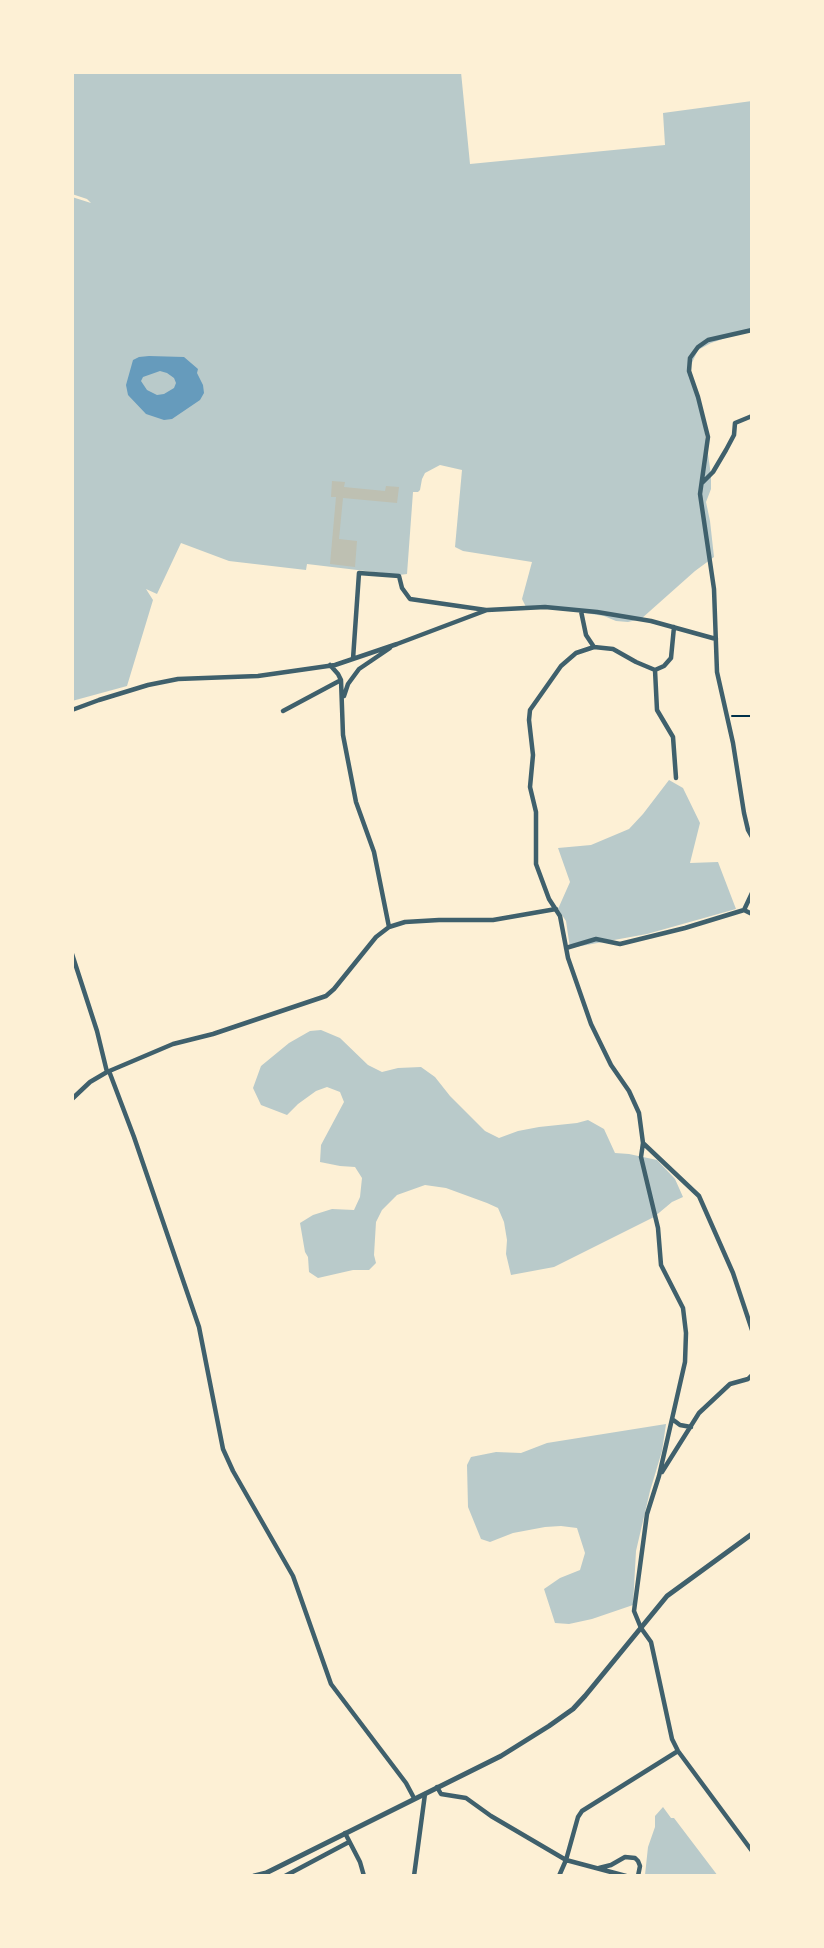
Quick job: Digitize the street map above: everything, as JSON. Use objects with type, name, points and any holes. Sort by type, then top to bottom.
[{"type":"street","points":[[752,330],[708,340],[698,347],[690,358],[689,371],[708,437],[700,494],[714,589],[717,672],[744,813],[752,837]]},
{"type":"street","points":[[702,484],[726,450],[734,435],[735,423],[752,416]]},
{"type":"street","points":[[353,659],[359,573],[399,576],[402,588],[410,599],[487,610],[545,607],[581,611],[651,621],[716,639]]},
{"type":"street","points":[[72,710],[148,685],[178,680],[258,676],[330,665],[397,644],[487,610]]},
{"type":"street","points":[[581,611],[586,635],[594,647]]},
{"type":"street","points":[[674,627],[671,658],[664,666],[655,670],[613,649],[594,647],[576,653],[561,666],[530,710],[528,720],[533,755],[530,788],[536,813],[536,864],[563,926],[568,958],[591,1024],[639,1114],[643,1143],[641,1157],[658,1228],[661,1265],[683,1308],[685,1362],[659,1476],[647,1514],[634,1611],[640,1628],[651,1642],[672,1739],[752,1851]]},
{"type":"street","points":[[343,699],[348,684],[359,669],[397,644]]},
{"type":"street","points":[[330,665],[341,680],[345,747],[356,802],[374,852],[389,927]]},
{"type":"street","points":[[655,670],[657,710],[673,737],[676,778]]},
{"type":"street","points":[[283,711],[341,680]]},
{"type":"street","points":[[566,948],[596,939],[620,944],[685,928],[744,909],[752,893]]},
{"type":"street","points":[[72,1099],[90,1082],[108,1072],[173,1044],[212,1034],[326,996],[376,937],[389,927],[417,921],[493,920],[556,909]]},
{"type":"street","points":[[744,909],[752,915]]},
{"type":"street","points":[[72,954],[108,1072],[134,1137],[199,1327],[223,1449],[293,1576],[331,1684],[406,1783],[414,1798]]},
{"type":"street","points":[[643,1143],[699,1196],[733,1273],[752,1330]]},
{"type":"street","points":[[659,1476],[699,1413],[730,1384],[748,1379],[752,1375]]},
{"type":"street","points":[[672,1419],[680,1425],[691,1427]]},
{"type":"street","points":[[254,1876],[266,1873],[501,1756],[573,1709],[667,1596],[752,1534]]},
{"type":"street","points":[[559,1876],[582,1811],[678,1751]]},
{"type":"street","points":[[437,1787],[441,1794],[466,1798],[491,1816],[566,1860],[626,1876]]},
{"type":"street","points":[[414,1876],[426,1793]]},
{"type":"street","points":[[345,1833],[360,1862],[363,1876]]},
{"type":"street","points":[[285,1876],[349,1842]]},
{"type":"street","points":[[598,1868],[611,1865],[625,1857],[635,1858],[640,1866],[638,1876]]},
{"type":"path","points":[[727,716],[752,716]]},
{"type":"shaded area","points":[[72,72],[461,72],[470,164],[665,145],[663,113],[752,101],[752,329],[698,350],[690,367],[701,406],[711,475],[711,489],[706,502],[714,557],[641,619],[616,621],[604,616],[573,611],[526,607],[522,599],[532,562],[463,551],[455,547],[462,470],[440,465],[425,473],[420,490],[413,492],[407,574],[307,564],[306,570],[229,561],[181,543],[157,594],[146,589],[153,600],[127,686],[72,701],[72,197],[91,203],[72,194]]},
{"type":"shaded area","points":[[669,780],[683,788],[700,823],[690,863],[718,862],[736,909],[647,934],[570,948],[566,921],[558,909],[570,882],[558,848],[591,845],[629,829]]},
{"type":"shaded area","points":[[321,1030],[340,1038],[368,1065],[382,1072],[421,1067],[435,1077],[485,1131],[499,1138],[518,1131],[588,1120],[604,1129],[615,1153],[657,1160],[675,1179],[683,1197],[672,1202],[654,1217],[554,1267],[511,1275],[506,1254],[504,1222],[498,1208],[446,1188],[425,1185],[397,1195],[382,1210],[376,1222],[376,1263],[369,1270],[353,1270],[318,1278],[309,1272],[300,1223],[313,1215],[332,1209],[354,1210],[360,1197],[362,1178],[355,1167],[320,1162],[321,1145],[344,1102],[340,1092],[327,1087],[316,1091],[287,1115],[261,1105],[253,1088],[261,1066],[289,1043],[310,1031]]},
{"type":"shaded area","points":[[666,1424],[662,1451],[636,1551],[633,1605],[592,1619],[569,1624],[555,1623],[544,1589],[560,1578],[580,1570],[585,1553],[577,1528],[545,1527],[513,1533],[490,1542],[481,1539],[468,1507],[467,1465],[471,1457],[496,1452],[521,1453],[547,1443]]},
{"type":"shaded area","points":[[663,1807],[718,1876],[644,1876],[655,1816]]},
{"type":"water","points":[[139,357],[184,357],[198,369],[204,393],[200,400],[172,419],[164,420],[146,414],[128,395],[126,385],[133,360]],"holes":[[[160,371],[167,373],[176,383],[174,388],[164,394],[157,395],[147,390],[141,381],[143,377]]]},
{"type":"building","points":[[332,481],[345,482],[344,487],[385,491],[386,486],[399,487],[397,503],[343,498],[339,539],[357,541],[355,567],[330,564],[336,497],[331,497]]}]
